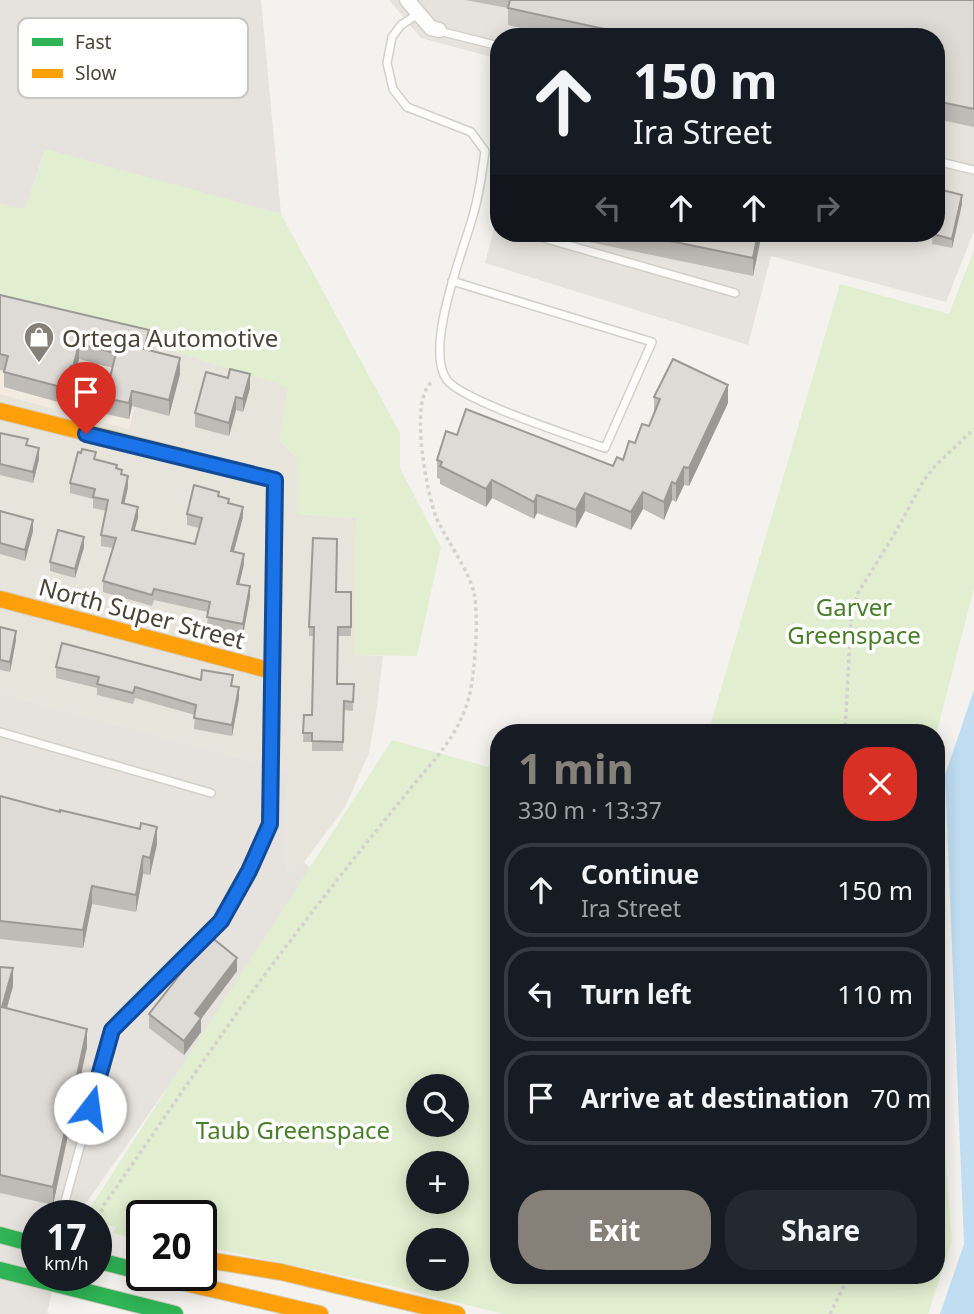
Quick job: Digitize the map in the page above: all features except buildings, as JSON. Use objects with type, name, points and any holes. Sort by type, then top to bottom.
[{"type":"street","points":[[407,0],[431,28],[439,30]]},
{"type":"street","points":[[0,411],[275,480],[271,765]]},
{"type":"street","name":"North Super Street","points":[[0,599],[272,671]]},
{"type":"street","points":[[0,1235],[21,1241]]},
{"type":"street","points":[[217,1262],[281,1272],[457,1314]]},
{"type":"street","points":[[0,1270],[21,1274]]},
{"type":"street","points":[[217,1290],[320,1314]]},
{"type":"street","points":[[86,1291],[155,1311],[175,1314]]},
{"type":"lane","points":[[418,14],[401,25],[392,37],[387,63],[393,89],[407,107],[471,132],[485,150],[482,178],[472,219],[452,281],[439,354],[447,380],[475,399],[605,448],[652,342],[452,281]]},
{"type":"lane","points":[[439,30],[490,44]]},
{"type":"lane","points":[[945,163],[974,170]]},
{"type":"lane","points":[[557,242],[735,293]]},
{"type":"lane","points":[[0,732],[211,793]]},
{"type":"lane","points":[[65,1200],[112,1030],[221,921],[249,871],[270,824],[271,765]]},
{"type":"path","points":[[108,1200],[292,937],[404,796],[445,749],[462,719],[470,692],[476,618],[474,591],[437,519],[428,493],[422,437],[421,400],[429,383],[446,375]]},
{"type":"path","points":[[845,724],[851,618],[858,593],[924,480],[974,429]]},
{"type":"path","points":[[830,1314],[845,1284]]},
{"type":"shaded area","points":[[0,0],[261,0],[281,214],[45,150],[25,210],[0,204]]},
{"type":"shaded area","points":[[389,0],[974,0],[974,231],[946,302],[771,256],[748,345],[485,263],[490,242],[945,242],[945,28],[490,28],[490,57],[421,38]]},
{"type":"shaded area","name":"Ortega Automotive","points":[[0,303],[151,344],[129,429],[0,394]]},
{"type":"shaded area","points":[[151,344],[289,387],[280,440],[297,459],[298,514],[356,518],[355,655],[383,656],[369,753],[345,807],[304,862],[287,877],[288,770],[0,693],[0,394],[129,429]]},
{"type":"shaded area","points":[[0,693],[288,770],[287,876],[304,862],[317,875],[88,1200],[21,1200],[21,1291],[52,1291],[47,1313],[51,1314],[0,1314]]},
{"type":"green space","points":[[46,149],[281,214],[400,433],[400,468],[441,547],[417,656],[355,655],[356,518],[298,514],[297,459],[280,440],[288,387],[151,344],[0,303],[0,204],[25,209]]},
{"type":"green space","name":"Garver Greenspace","points":[[974,250],[974,588],[939,724],[711,724],[840,284],[949,314]]},
{"type":"green space","name":"Taub Greenspace","points":[[392,740],[490,767],[490,1284],[938,1284],[928,1314],[504,1314],[411,1291],[469,1291],[469,1228],[406,1228],[406,1290],[217,1249],[217,1200],[126,1200],[126,1237],[113,1233],[116,1227],[112,1226],[112,1200],[95,1200]]},
{"type":"green space","name":"Taub Greenspace","points":[[945,1152],[952,1241],[945,1262]]},
{"type":"water","points":[[974,690],[974,1314],[940,1314],[964,1244],[945,775]]},
{"type":"traffic: fast","points":[[271,765],[273,616]]},
{"type":"traffic: fast","points":[[0,1235],[21,1241]]},
{"type":"traffic: fast","points":[[112,1264],[126,1268]]},
{"type":"traffic: fast","points":[[0,1270],[175,1314]]},
{"type":"traffic: slow","points":[[0,411],[275,480],[273,616]]},
{"type":"traffic: slow","points":[[0,599],[272,671]]},
{"type":"traffic: slow","points":[[217,1262],[281,1272],[457,1314]]},
{"type":"traffic: slow","points":[[217,1290],[320,1314]]},
{"type":"place","name":"Ortega Automotive","points":[[39,364]]},
{"type":"route","points":[[86,434],[275,480],[270,824],[249,871],[221,921],[112,1030],[90,1108]]}]
